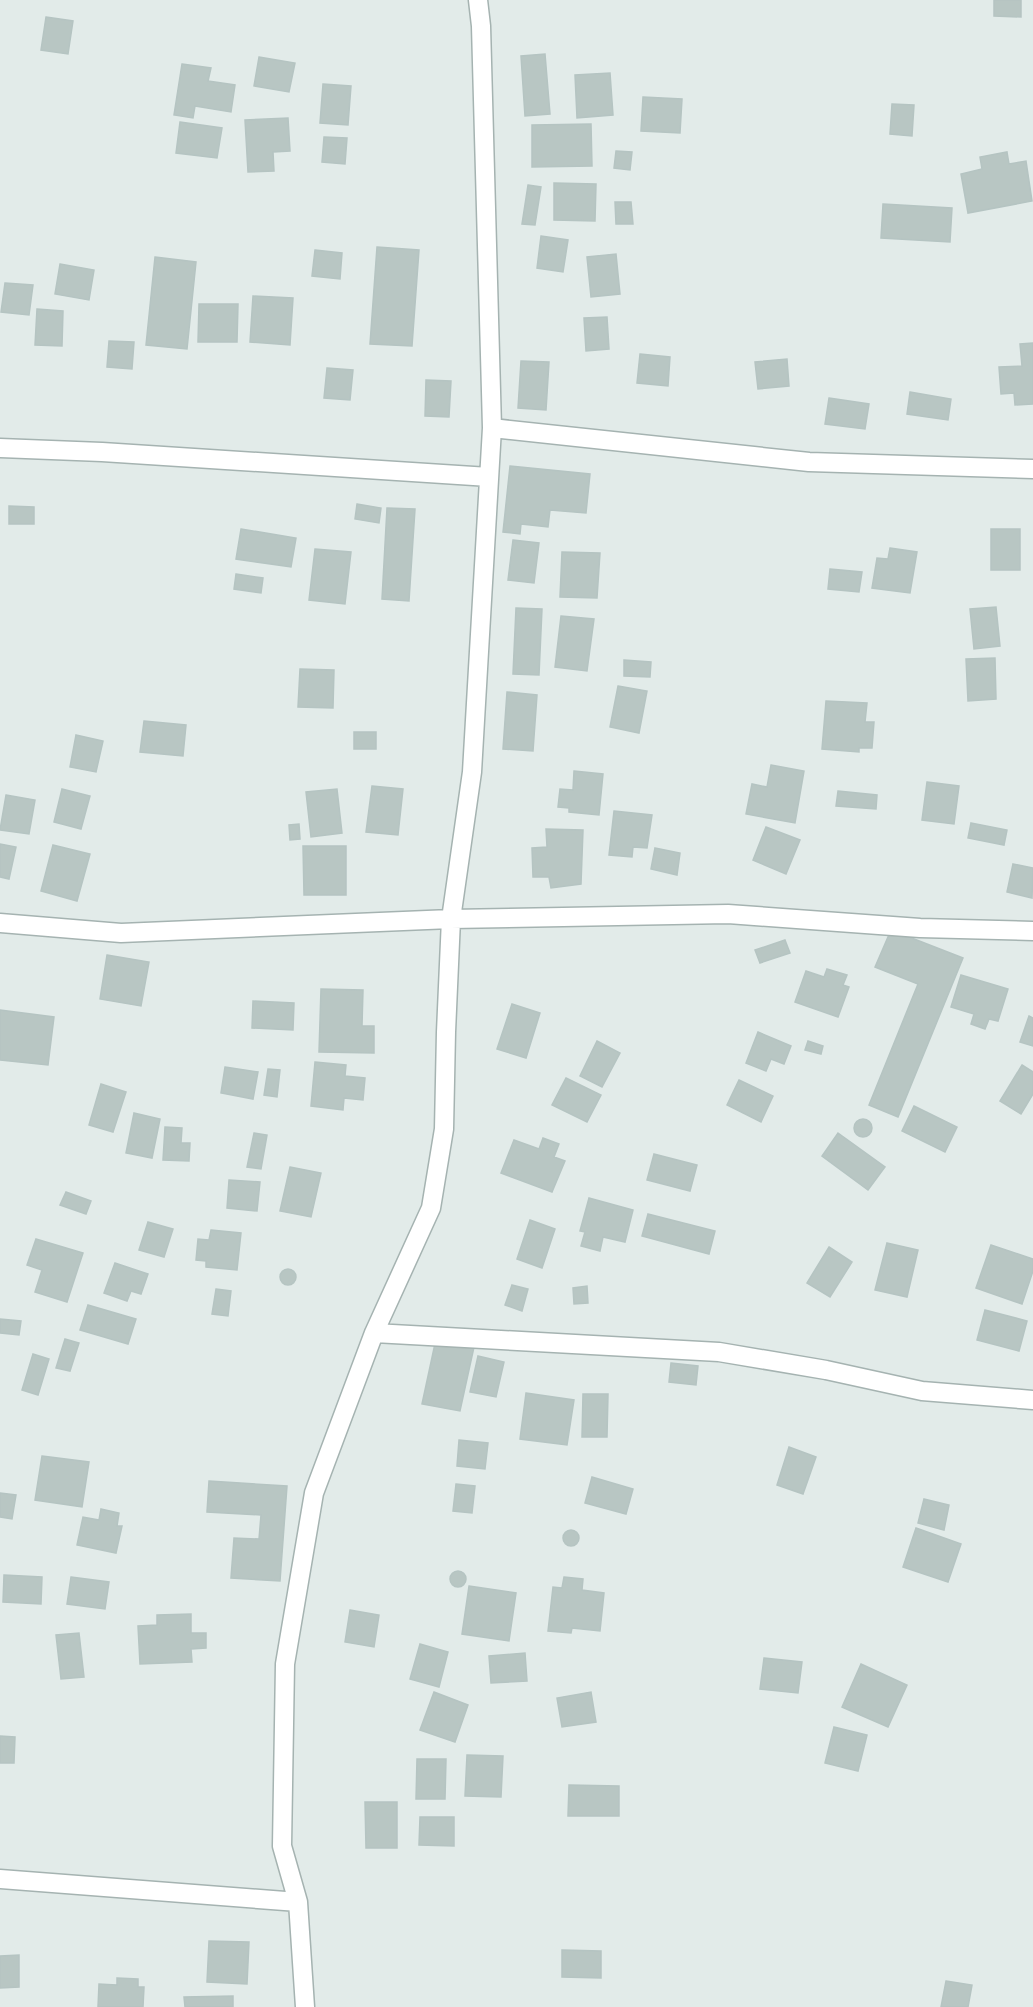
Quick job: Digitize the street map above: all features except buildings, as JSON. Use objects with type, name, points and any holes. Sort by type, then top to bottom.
[{"type":"street","points":[[305,2007],[298,1902],[282,1846],[285,1664],[314,1494],[374,1333],[431,1208],[444,1129],[451,919],[472,772],[492,428],[481,26],[478,0]]},
{"type":"street","points":[[492,428],[809,462],[1033,469]]},
{"type":"street","points":[[0,448],[102,452],[489,477]]},
{"type":"street","points":[[0,924],[121,933],[451,919],[728,914],[920,928],[1033,931]]},
{"type":"street","points":[[374,1333],[719,1352],[826,1370],[922,1390],[1033,1400]]},
{"type":"street","points":[[0,1879],[298,1902]]}]
